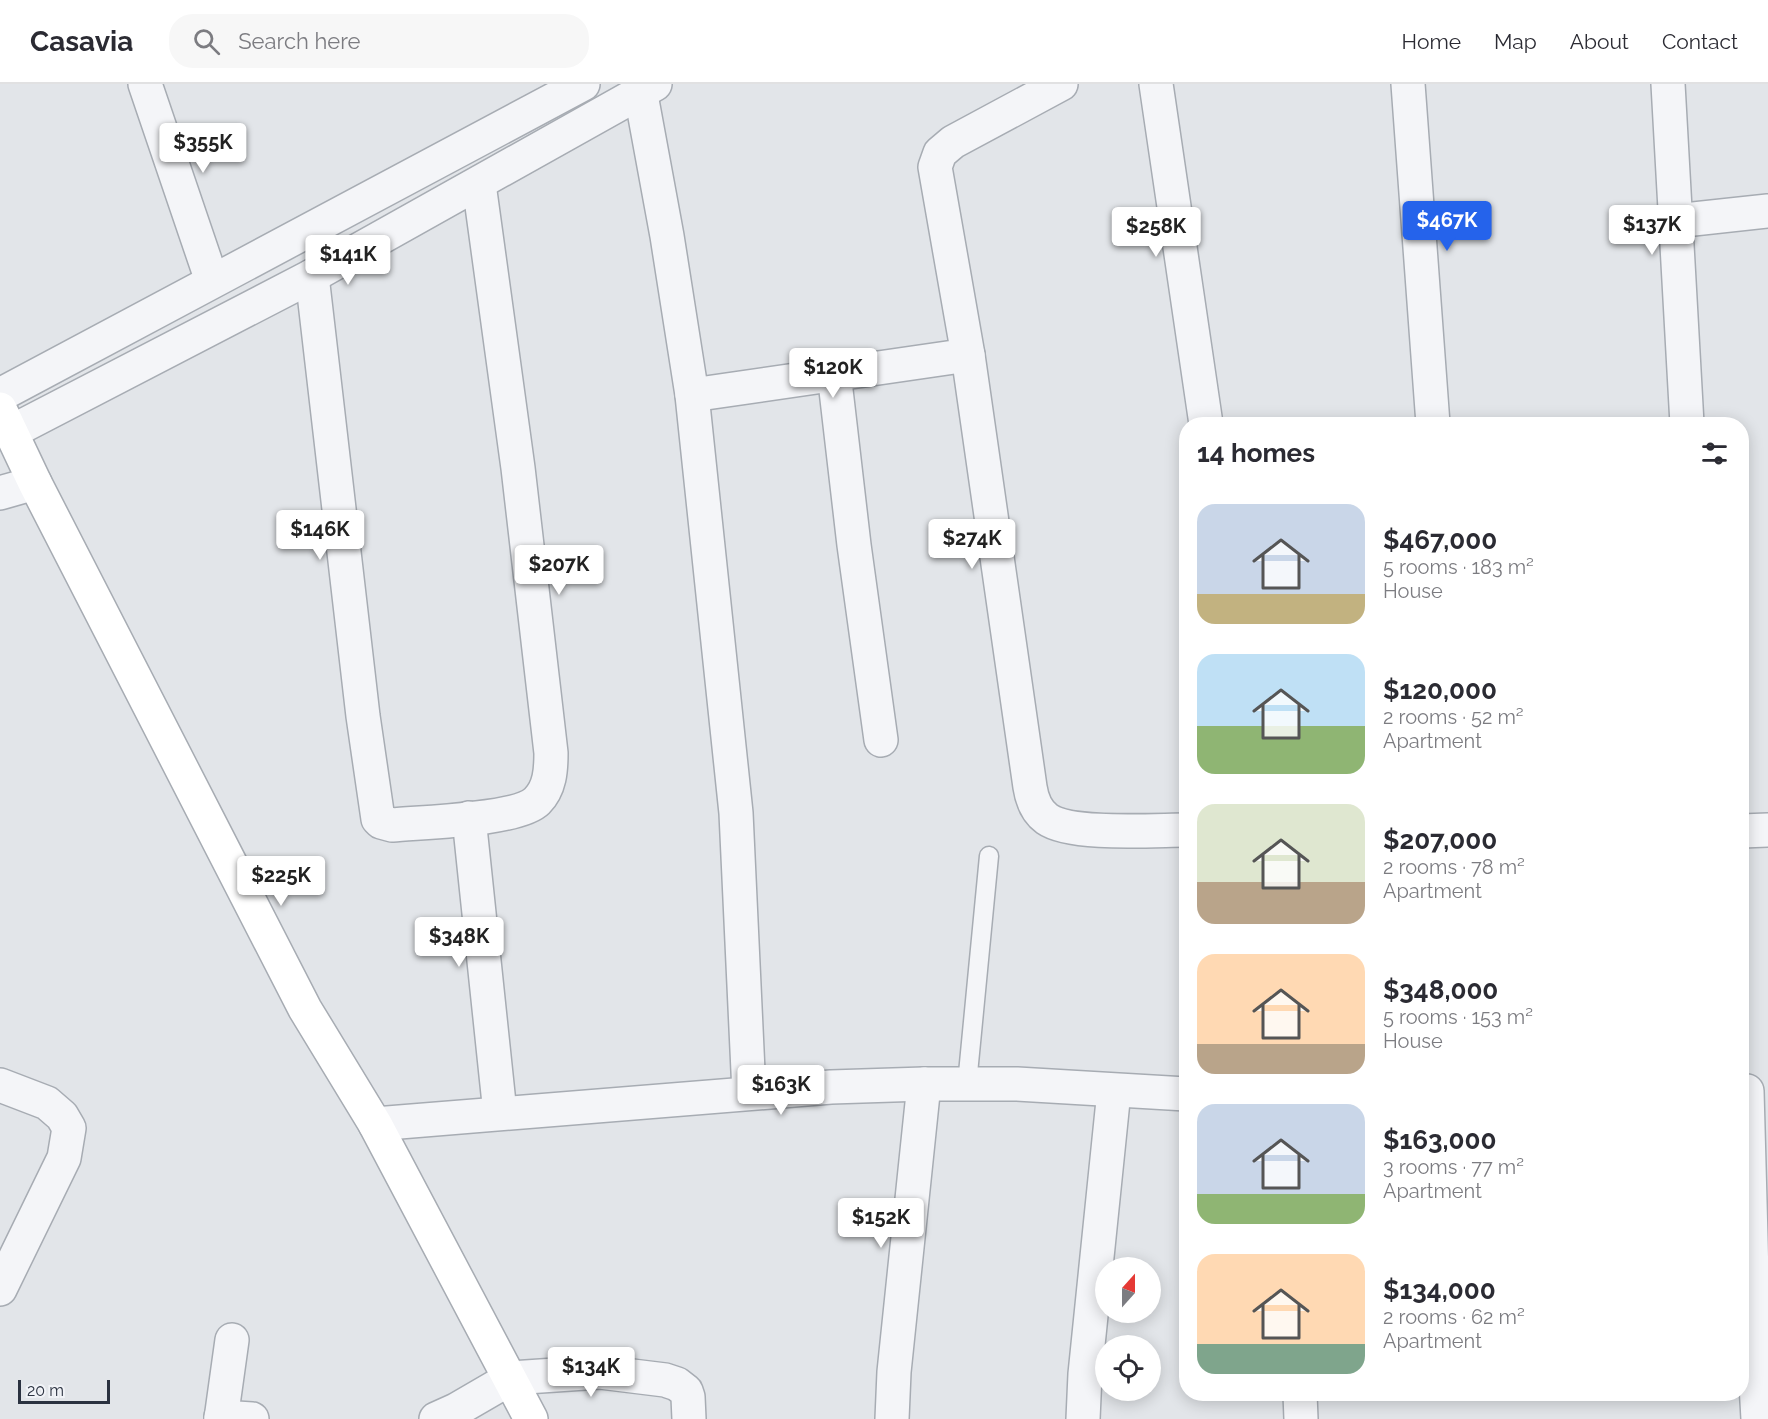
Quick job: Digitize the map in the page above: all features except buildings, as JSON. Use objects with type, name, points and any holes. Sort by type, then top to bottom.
[{"type":"main road","points":[[6,421],[35,483],[306,1009],[375,1124],[531,1419]]},
{"type":"street","points":[[145,84],[212,281]]},
{"type":"street","points":[[0,394],[583,84]]},
{"type":"street","points":[[1061,84],[952,142],[940,153],[935,162],[968,355],[1029,787],[1035,806],[1048,819],[1060,825],[1083,829],[1179,830]]},
{"type":"street","points":[[1156,84],[1205,417]]},
{"type":"street","points":[[1408,84],[1432,417]]},
{"type":"street","points":[[1668,84],[1687,417]]},
{"type":"street","points":[[6,421],[312,276],[479,184],[644,87],[692,395],[736,813],[749,1093]]},
{"type":"street","points":[[312,276],[375,812],[381,822],[392,825],[469,818],[522,810],[532,805],[546,788],[551,766],[551,753],[518,468],[479,184]]},
{"type":"street","points":[[1675,221],[1768,211]]},
{"type":"street","points":[[692,395],[968,355]]},
{"type":"street","points":[[834,373],[854,545],[881,740]]},
{"type":"street","points":[[0,493],[35,483]]},
{"type":"street","points":[[469,818],[500,1113]]},
{"type":"street","points":[[1749,831],[1768,830]]},
{"type":"street","points":[[892,1419],[894,1372],[924,1084]]},
{"type":"street","points":[[375,1124],[749,1093],[924,1084],[1017,1084],[1179,1094]]},
{"type":"street","points":[[0,1085],[47,1103],[62,1116],[69,1128],[64,1158],[0,1289]]},
{"type":"street","points":[[1083,1419],[1085,1374],[1114,1091]]},
{"type":"street","points":[[1749,1284],[1752,1091]]},
{"type":"street","points":[[231,1418],[232,1340]]},
{"type":"street","points":[[1749,1356],[1758,1419]]},
{"type":"street","points":[[436,1419],[511,1378],[600,1372],[665,1380],[677,1384],[686,1391],[689,1419]]},
{"type":"street","points":[[1300,1401],[1301,1419]]},
{"type":"lane","points":[[967,1084],[989,856]]}]
